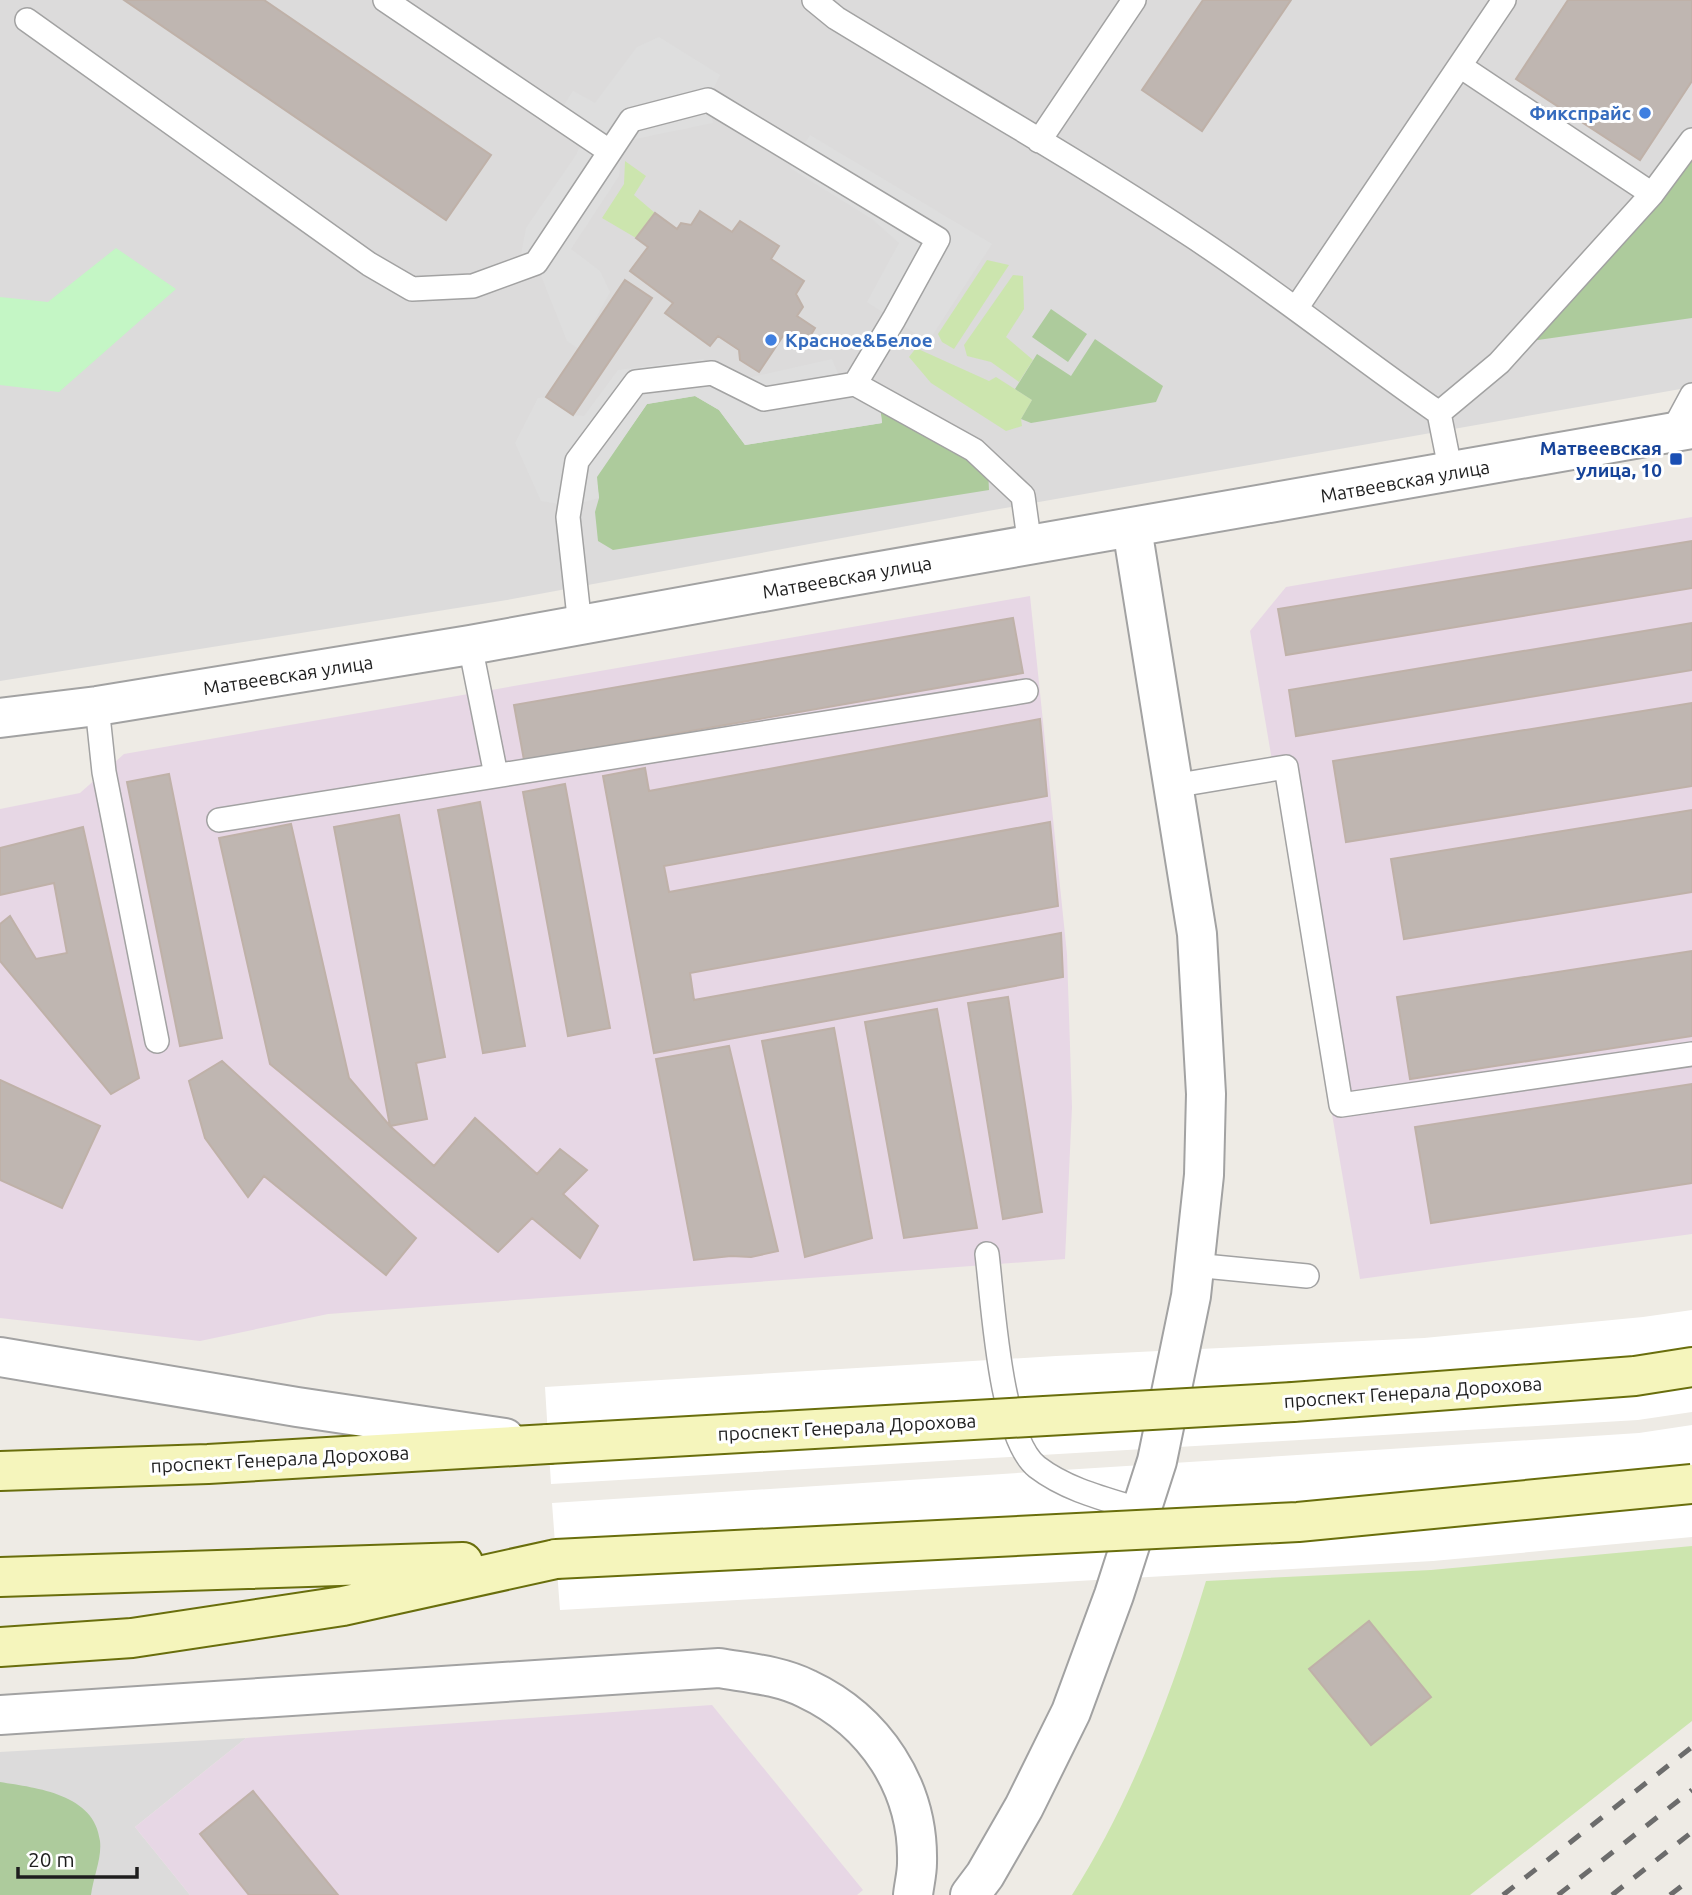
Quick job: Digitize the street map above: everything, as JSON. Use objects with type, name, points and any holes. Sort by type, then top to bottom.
[{"type":"main road","name":"проспект Генерала Дорохова","points":[[0,1471],[208,1464],[1293,1402],[1635,1376],[1692,1367]]},
{"type":"main road","points":[[0,1577],[556,1559],[1298,1522],[1692,1485]]},
{"type":"main road","points":[[0,1647],[132,1638],[330,1608],[556,1559]]},
{"type":"street","name":"Матвеевская улица","points":[[0,718],[97,706],[470,645],[1682,430]]},
{"type":"street","points":[[970,1895],[985,1875],[1024,1807],[1070,1712],[1114,1595],[1157,1461],[1191,1296],[1204,1175],[1206,1094],[1197,934],[1132,528]]},
{"type":"street","points":[[0,1357],[297,1407],[548,1444]]},
{"type":"street","points":[[0,1715],[719,1668],[771,1676],[807,1689],[859,1721],[889,1758],[911,1805],[917,1864],[913,1895]]},
{"type":"lane","points":[[385,0],[609,151]]},
{"type":"lane","points":[[814,0],[836,18],[1190,234],[1297,307],[1439,413],[1451,473]]},
{"type":"lane","points":[[1039,141],[1134,0]]},
{"type":"lane","points":[[1297,307],[1504,0]]},
{"type":"lane","points":[[27,20],[369,264],[412,289],[473,286],[536,263],[631,120],[708,100],[938,239],[855,384]]},
{"type":"lane","points":[[1460,66],[1652,194]]},
{"type":"lane","points":[[1439,413],[1499,363],[1652,194],[1692,140]]},
{"type":"lane","points":[[580,626],[568,517],[577,461],[636,382],[712,373],[764,399],[855,384],[974,450],[1023,496],[1030,546]]},
{"type":"lane","points":[[1682,430],[1692,395]]},
{"type":"lane","points":[[470,645],[496,775]]},
{"type":"lane","points":[[219,820],[1026,691]]},
{"type":"lane","points":[[97,706],[104,772],[157,1041]]},
{"type":"lane","points":[[1173,786],[1286,767],[1341,1105],[1692,1054]]},
{"type":"lane","points":[[987,1254],[999,1370],[1017,1436],[1034,1465],[1065,1486],[1141,1510]]},
{"type":"lane","points":[[1194,1265],[1307,1276]]},
{"type":"shaded area","points":[[0,0],[1692,0],[1692,387],[988,511],[507,600],[0,681]]},
{"type":"shaded area","points":[[659,37],[720,75],[708,100],[713,123],[635,139],[621,154],[619,176],[571,249],[600,271],[610,292],[579,349],[567,341],[536,263],[518,270],[526,228],[576,155],[585,135],[557,116],[573,91],[595,103],[637,47]]},
{"type":"shaded area","points":[[810,135],[992,244],[928,342],[867,302],[899,243],[872,219],[790,168]]},
{"type":"shaded area","points":[[703,359],[738,380],[832,359],[843,386],[879,398],[882,423],[745,445],[719,410],[695,396],[647,404],[597,477],[599,498],[570,506],[541,501],[515,443],[538,398],[546,397],[573,415],[584,416],[618,370]]},
{"type":"shaded area","points":[[1692,517],[1692,1234],[1360,1279],[1250,631],[1286,587]]},
{"type":"shaded area","points":[[1030,596],[1067,954],[1072,1107],[1065,1259],[328,1314],[200,1341],[0,1318],[0,809],[80,793],[124,754]]},
{"type":"shaded area","points":[[712,1705],[863,1890],[857,1895],[190,1895],[135,1827],[246,1738]]},
{"type":"shaded area","points":[[246,1738],[135,1827],[190,1895],[0,1895],[0,1752]]},
{"type":"green space","points":[[1692,140],[1692,318],[1517,343]]},
{"type":"green space","points":[[625,161],[646,176],[634,195],[655,213],[636,238],[602,218],[624,184]]},
{"type":"green space","points":[[116,248],[176,289],[59,392],[0,385],[0,297],[48,302]]},
{"type":"green space","points":[[987,260],[1009,265],[954,349],[942,342],[938,334]]},
{"type":"green space","points":[[1013,275],[1023,276],[1024,309],[1006,337],[1033,360],[1019,382],[991,362],[967,356],[964,345]]},
{"type":"green space","points":[[1051,309],[1087,334],[1068,362],[1032,337]]},
{"type":"green space","points":[[1095,339],[1163,386],[1156,402],[1031,423],[1021,419],[1032,400],[1015,389],[1037,354],[1071,376]]},
{"type":"green space","points":[[916,348],[989,381],[996,377],[1032,400],[1021,419],[1022,426],[1006,431],[931,383],[909,357]]},
{"type":"green space","points":[[695,396],[719,410],[745,445],[882,423],[879,398],[988,470],[989,490],[613,550],[598,541],[595,512],[599,498],[596,477],[647,404]]},
{"type":"green space","points":[[1692,1546],[1692,1721],[1470,1895],[1072,1895],[1133,1782],[1180,1662],[1206,1581],[1431,1570]],"holes":[[[1369,1622],[1431,1697],[1371,1745],[1309,1669]]]},
{"type":"green space","points":[[0,1782],[62,1796],[87,1813],[96,1825],[100,1841],[100,1854],[91,1895],[0,1895]]},
{"type":"pier","points":[[1692,1310],[1692,1412],[1638,1420],[551,1484],[545,1387],[1056,1356],[1424,1338]]},
{"type":"pier","points":[[1692,1425],[1692,1537],[1433,1561],[560,1610],[552,1503],[1639,1433]]},
{"type":"building","points":[[124,0],[264,0],[491,155],[446,220]]},
{"type":"building","points":[[1203,0],[1291,0],[1202,131],[1142,90]]},
{"type":"building","points":[[1568,0],[1692,0],[1692,81],[1640,160],[1516,79]]},
{"type":"building","points":[[700,211],[732,232],[740,221],[779,246],[771,259],[804,281],[796,294],[803,307],[797,316],[815,328],[804,346],[785,333],[759,372],[740,360],[739,350],[718,336],[710,346],[665,313],[673,303],[630,271],[648,247],[636,238],[655,213],[677,229],[681,223],[691,225]]},
{"type":"building","points":[[625,280],[652,298],[573,415],[546,397]]},
{"type":"building","points":[[1692,541],[1692,588],[1286,655],[1278,609]]},
{"type":"building","points":[[1013,618],[1023,673],[524,760],[514,705]]},
{"type":"building","points":[[1692,623],[1692,670],[1296,736],[1289,690]]},
{"type":"building","points":[[1692,703],[1692,786],[1346,842],[1333,761]]},
{"type":"building","points":[[1040,719],[1047,796],[664,866],[669,892],[1050,822],[1058,906],[690,973],[694,1000],[1061,933],[1063,977],[654,1053],[603,776],[645,768],[649,791]]},
{"type":"building","points":[[169,774],[222,1038],[180,1046],[127,782]]},
{"type":"building","points":[[565,784],[610,1028],[568,1036],[523,792]]},
{"type":"building","points":[[480,802],[525,1046],[483,1053],[438,810]]},
{"type":"building","points":[[1692,810],[1692,892],[1404,939],[1391,859]]},
{"type":"building","points":[[399,815],[445,1057],[416,1063],[427,1119],[390,1126],[334,827]]},
{"type":"building","points":[[291,824],[349,1078],[390,1126],[434,1166],[475,1118],[537,1174],[560,1149],[587,1170],[563,1194],[598,1226],[580,1258],[532,1218],[498,1252],[270,1064],[219,838]]},
{"type":"building","points":[[83,827],[139,1078],[111,1094],[0,961],[0,924],[10,916],[36,959],[67,953],[54,883],[0,895],[0,848]]},
{"type":"building","points":[[1692,951],[1692,1036],[1410,1079],[1397,997]]},
{"type":"building","points":[[1008,997],[1042,1212],[1003,1219],[968,1003]]},
{"type":"building","points":[[937,1009],[977,1228],[904,1238],[865,1022]]},
{"type":"building","points":[[834,1028],[872,1238],[805,1257],[762,1041]]},
{"type":"building","points":[[729,1046],[778,1251],[751,1257],[694,1260],[656,1059]]},
{"type":"building","points":[[222,1061],[416,1238],[386,1275],[264,1176],[248,1197],[205,1138],[189,1081]]},
{"type":"building","points":[[0,1080],[100,1126],[62,1208],[0,1180]]},
{"type":"building","points":[[1692,1084],[1692,1183],[1431,1223],[1415,1127]]},
{"type":"building","points":[[1369,1621],[1431,1697],[1371,1745],[1309,1669]]},
{"type":"building","points":[[253,1791],[338,1895],[249,1895],[200,1834]]},
{"type":"railway","points":[[1503,1895],[1692,1747]]},
{"type":"railway","points":[[1558,1895],[1692,1790]]},
{"type":"railway","points":[[1612,1895],[1692,1832]]},
{"type":"railway","points":[[1670,1895],[1692,1878]]},
{"type":"place","name":"Фикспрайс","points":[[1645,113]]},
{"type":"place","name":"Красное&Белое","points":[[771,340]]},
{"type":"place","name":"Матвеевская улица, 10","points":[[1676,459]]}]
